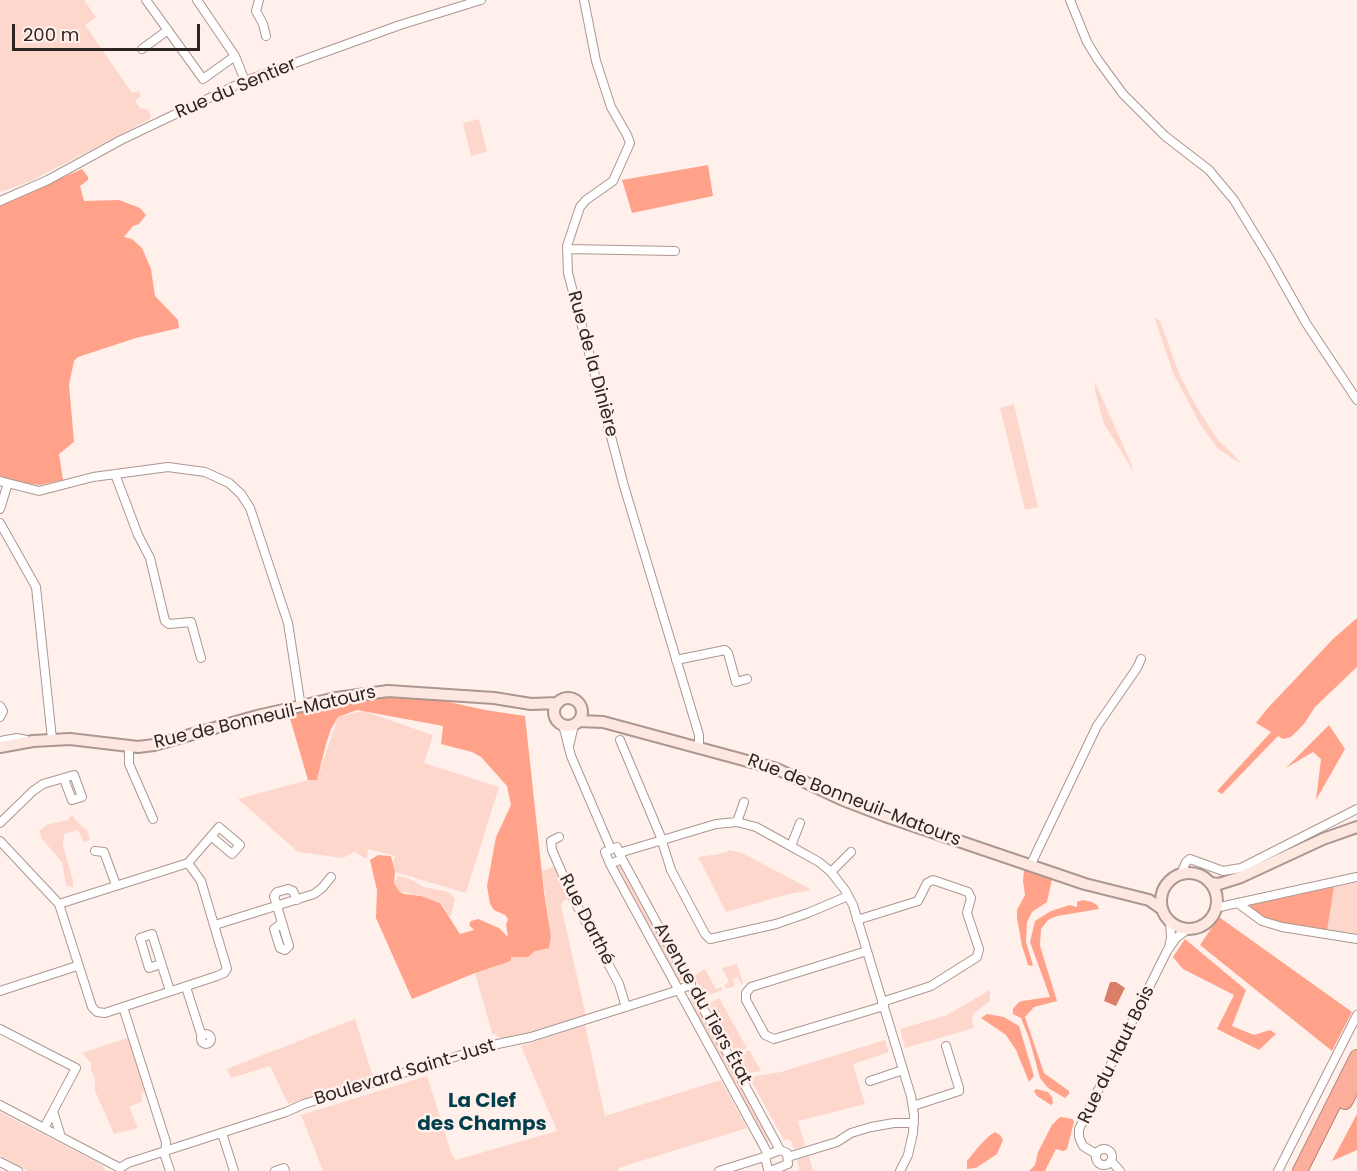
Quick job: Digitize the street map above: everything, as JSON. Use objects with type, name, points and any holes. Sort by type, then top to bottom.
[{"type":"highway","points":[[1300,1171],[1357,1058]]},
{"type":"highway","points":[[1310,1171],[1357,1079]]},
{"type":"main road","name":"Rue de Bonneuil-Matours","points":[[0,747],[33,741],[70,739],[138,747],[162,743],[221,725],[301,706],[388,691],[494,698],[531,704],[558,702]]},
{"type":"main road","points":[[564,698],[572,698],[579,703],[582,709],[572,724],[556,720],[554,714],[558,702],[564,698]]},
{"type":"main road","name":"Rue de Bonneuil-Matours","points":[[531,704],[554,714]]},
{"type":"main road","name":"Rue de Bonneuil-Matours","points":[[582,709],[603,722],[777,769],[853,805],[1098,888],[1149,900],[1162,909]]},
{"type":"main road","name":"Rue de Bonneuil-Matours","points":[[572,724],[603,722]]},
{"type":"main road","points":[[1163,889],[1162,909],[1170,921],[1188,928],[1196,928],[1205,923],[1222,892],[1242,878],[1323,839],[1357,827]]},
{"type":"main road","points":[[1138,897],[1152,895],[1181,874],[1197,874],[1210,883],[1214,889],[1216,904]]},
{"type":"main road","points":[[1210,883],[1220,884],[1242,878]]},
{"type":"street","points":[[146,0],[203,79],[235,56]]},
{"type":"street","points":[[197,0],[235,56],[245,81]]},
{"type":"street","points":[[259,0],[256,10],[266,36]]},
{"type":"street","name":"Rue du Sentier","points":[[0,201],[38,185],[121,140],[245,81],[400,25],[481,0]]},
{"type":"street","name":"Rue de la Dinière","points":[[584,0],[596,61],[615,115],[630,143],[613,182],[586,200],[580,207],[567,249],[568,273],[624,486],[699,735],[699,747]]},
{"type":"street","points":[[1070,0],[1087,42],[1105,70],[1137,110],[1165,136],[1209,170],[1225,189],[1357,400]]},
{"type":"street","points":[[142,49],[168,30]]},
{"type":"street","points":[[567,249],[675,250]]},
{"type":"street","points":[[0,509],[4,482],[39,491],[93,477],[168,467],[189,469],[222,478],[241,494],[252,514],[288,623],[301,706]]},
{"type":"street","points":[[115,474],[138,535],[150,558],[165,621],[169,624],[191,622],[201,658]]},
{"type":"street","points":[[0,523],[36,587],[52,739]]},
{"type":"street","points":[[676,660],[725,650],[728,653],[736,682],[747,679]]},
{"type":"street","points":[[1030,866],[1098,725],[1137,668],[1140,659]]},
{"type":"street","points":[[0,706],[3,711],[0,717]]},
{"type":"street","points":[[572,724],[568,748],[610,849]]},
{"type":"street","points":[[0,741],[16,738],[33,741]]},
{"type":"street","points":[[620,740],[662,840],[670,867],[705,934],[710,939],[776,924],[848,896]]},
{"type":"street","points":[[0,753],[14,745]]},
{"type":"street","points":[[129,746],[129,765],[153,819]]},
{"type":"street","points":[[0,823],[33,791],[44,784],[64,778]]},
{"type":"street","points":[[737,822],[744,802]]},
{"type":"street","points":[[1181,874],[1186,862],[1190,859],[1223,871],[1241,868],[1357,809]]},
{"type":"street","points":[[621,856],[617,847],[605,852],[610,864],[621,856],[662,840],[716,824],[737,822],[756,827],[792,846],[831,872],[848,896],[857,920],[913,1106],[914,1123],[910,1147],[900,1171]]},
{"type":"street","points":[[792,846],[800,824]]},
{"type":"street","points":[[59,904],[188,863],[211,836],[219,827],[240,845],[232,854],[211,836]]},
{"type":"street","name":"Rue Darthé","points":[[559,837],[551,841],[552,850],[573,898],[619,984],[626,1007]]},
{"type":"street","points":[[0,841],[59,904],[92,1007],[97,1012],[105,1013],[217,976],[228,969],[201,881],[188,863]]},
{"type":"street","points":[[95,851],[104,852],[116,885]]},
{"type":"street","points":[[831,872],[851,852]]},
{"type":"street","name":"Avenue du Tiers État","points":[[621,856],[780,1150]]},
{"type":"street","name":"Avenue du Tiers État","points":[[610,864],[766,1156],[766,1171]]},
{"type":"street","points":[[215,925],[297,900],[318,891],[332,877]]},
{"type":"street","points":[[1216,904],[1239,904],[1357,877]]},
{"type":"street","points":[[857,920],[918,901],[927,883],[933,880],[964,891],[971,898],[967,913],[979,949],[977,957],[930,986],[883,1004],[774,1039],[765,1035],[746,1000],[746,993],[751,987],[867,951]]},
{"type":"street","points":[[281,924],[274,896],[278,892],[289,889],[293,891],[297,900]]},
{"type":"street","points":[[1239,904],[1262,921],[1282,927],[1357,939]]},
{"type":"street","name":"Rue du Haut Bois","points":[[1167,951],[1171,938],[1170,921]]},
{"type":"street","name":"Rue du Haut Bois","points":[[1120,1171],[1111,1161],[1106,1165],[1101,1164],[1096,1159],[1096,1154],[1083,1146],[1079,1137],[1079,1129],[1167,951],[1176,938],[1188,928]]},
{"type":"street","points":[[161,964],[170,991]]},
{"type":"street","points":[[0,991],[77,966]]},
{"type":"street","name":"Boulevard Saint-Just","points":[[117,1169],[165,1150],[286,1112],[304,1104],[483,1048],[517,1041],[679,990],[691,984]]},
{"type":"street","points":[[186,987],[202,1037]]},
{"type":"street","points":[[123,1007],[166,1142],[165,1156],[170,1171]]},
{"type":"street","points":[[1278,1171],[1357,1015]]},
{"type":"street","points":[[0,1029],[76,1068],[44,1128]]},
{"type":"street","points":[[913,1106],[958,1091],[946,1046]]},
{"type":"street","points":[[870,1081],[903,1070]]},
{"type":"street","points":[[0,1105],[117,1169]]},
{"type":"street","points":[[53,1111],[61,1137]]},
{"type":"street","points":[[788,1157],[837,1142],[851,1133],[871,1126],[914,1123]]},
{"type":"street","points":[[222,1133],[234,1171]]},
{"type":"street","points":[[719,1171],[780,1150],[786,1152],[788,1164],[785,1169],[766,1171]]},
{"type":"street","points":[[0,1162],[18,1171]]},
{"type":"street","points":[[275,1171],[284,1168],[285,1171]]},
{"type":"shaded area","points":[[0,0],[84,0],[96,17],[85,25],[132,93],[139,91],[141,96],[136,102],[140,108],[149,110],[151,117],[31,181],[0,192]]},
{"type":"shaded area","points":[[479,119],[487,152],[471,156],[463,123]]},
{"type":"shaded area","points":[[708,165],[713,196],[632,213],[622,180]]},
{"type":"shaded area","points":[[82,169],[88,177],[88,180],[80,186],[84,201],[119,200],[140,208],[146,215],[124,237],[132,239],[142,248],[151,269],[155,296],[178,320],[179,328],[136,338],[78,357],[74,361],[69,385],[74,442],[59,454],[63,480],[40,485],[23,483],[0,476],[0,205]]},
{"type":"shaded area","points":[[1154,316],[1160,321],[1180,376],[1198,409],[1217,439],[1241,464],[1217,448],[1199,422],[1173,373]]},
{"type":"shaded area","points":[[1095,382],[1134,472],[1104,424],[1095,391]]},
{"type":"shaded area","points":[[1014,404],[1038,507],[1025,510],[1000,408]]},
{"type":"shaded area","points":[[1357,618],[1357,667],[1315,707],[1304,724],[1291,737],[1283,739],[1278,736],[1222,794],[1217,791],[1271,732],[1256,723],[1267,709],[1333,639]]},
{"type":"shaded area","points":[[422,696],[525,716],[551,936],[549,948],[535,951],[528,957],[511,957],[511,961],[412,999],[376,918],[377,890],[370,860],[378,855],[391,856],[395,872],[394,883],[399,891],[440,903],[460,934],[474,930],[469,925],[471,921],[478,919],[499,928],[508,937],[506,925],[508,919],[494,910],[490,904],[487,886],[496,837],[511,805],[507,786],[481,757],[472,752],[441,744],[443,726],[357,710],[338,717],[326,744],[317,780],[308,780],[289,715],[358,698]]},
{"type":"shaded area","points":[[363,711],[433,735],[424,763],[499,787],[466,893],[395,872],[393,863],[395,856],[368,849],[367,859],[354,852],[343,858],[298,852],[238,799],[308,780],[317,780],[338,717]]},
{"type":"shaded area","points":[[1329,725],[1345,749],[1316,800],[1321,759],[1313,752],[1286,768]]},
{"type":"shaded area","points":[[72,814],[75,820],[87,830],[90,840],[84,842],[78,830],[64,834],[63,846],[73,887],[66,885],[62,862],[42,839],[39,831],[47,825],[68,820]]},
{"type":"shaded area","points":[[730,850],[744,854],[812,890],[785,895],[726,912],[698,857]]},
{"type":"shaded area","points":[[622,864],[685,978],[677,982],[615,867]]},
{"type":"shaded area","points":[[556,866],[570,898],[563,901],[561,906],[586,1016],[517,1039],[503,1040],[492,1033],[475,973],[511,961],[511,957],[528,957],[551,936],[542,871]]},
{"type":"shaded area","points":[[1024,870],[1052,879],[1047,902],[1032,912],[1027,922],[1026,942],[1032,966],[1028,965],[1022,946],[1017,918],[1017,910],[1025,895]]},
{"type":"shaded area","points":[[398,876],[408,878],[424,887],[449,892],[455,899],[451,916],[441,903],[399,891],[394,883]]},
{"type":"shaded area","points":[[1357,882],[1357,935],[1327,931],[1334,887]]},
{"type":"shaded area","points":[[1334,887],[1327,931],[1263,918],[1249,905]]},
{"type":"shaded area","points":[[1083,900],[1092,902],[1099,909],[1057,916],[1048,920],[1041,929],[1040,946],[1057,1001],[1034,1007],[1025,1017],[1044,1073],[1069,1091],[1065,1098],[1048,1088],[1040,1078],[1029,1038],[1021,1018],[1013,1014],[1013,1009],[1022,1001],[1050,997],[1030,942],[1035,921],[1051,911],[1070,905],[1077,907],[1077,902]]},
{"type":"shaded area","points":[[1219,917],[1352,1012],[1332,1051],[1200,945]]},
{"type":"shaded area","points":[[1185,939],[1246,990],[1232,1026],[1254,1035],[1270,1030],[1276,1034],[1259,1050],[1217,1029],[1234,995],[1183,969],[1173,957]]},
{"type":"shaded area","points":[[737,964],[743,984],[738,977],[733,979],[735,986],[726,989],[724,985],[729,982],[722,968]]},
{"type":"shaded area","points":[[705,969],[716,989],[721,987],[723,990],[705,996],[694,976]]},
{"type":"shaded area","points":[[1110,982],[1116,982],[1125,988],[1116,1006],[1104,1001]]},
{"type":"shaded area","points":[[990,990],[990,1001],[974,1013],[972,1019],[974,1028],[905,1048],[900,1029],[947,1015]]},
{"type":"shaded area","points":[[695,996],[773,1140],[765,1143],[687,1000]]},
{"type":"shaded area","points":[[719,998],[747,1048],[736,1054],[709,1004]]},
{"type":"shaded area","points":[[987,1014],[1004,1017],[1019,1026],[1034,1076],[1029,1082],[1016,1050],[1006,1035],[981,1018]]},
{"type":"shaded area","points":[[355,1019],[373,1077],[288,1104],[270,1066],[231,1078],[227,1069]]},
{"type":"shaded area","points":[[585,1025],[605,1116],[721,1080],[747,1128],[618,1168],[618,1171],[323,1171],[301,1115],[427,1076],[452,1155],[456,1160],[557,1131],[521,1046]]},
{"type":"shaded area","points":[[130,1037],[147,1089],[141,1093],[142,1101],[129,1107],[138,1128],[114,1134],[95,1091],[91,1063],[82,1053]]},
{"type":"shaded area","points":[[885,1040],[889,1052],[853,1064],[865,1104],[798,1121],[805,1146],[794,1149],[791,1141],[784,1140],[749,1077],[781,1072]]},
{"type":"shaded area","points":[[749,1050],[761,1071],[747,1073],[738,1056]]},
{"type":"shaded area","points":[[1036,1089],[1048,1092],[1053,1103],[1051,1105],[1037,1096],[1034,1091]]},
{"type":"shaded area","points":[[0,1112],[102,1165],[106,1171],[28,1171],[0,1156]]},
{"type":"shaded area","points":[[1357,1114],[1357,1150],[1332,1161]]},
{"type":"shaded area","points":[[1060,1117],[1073,1119],[1074,1122],[1067,1149],[1063,1151],[1056,1149],[1045,1171],[1029,1171],[1035,1165],[1038,1152],[1052,1125]]},
{"type":"shaded area","points":[[995,1132],[1003,1140],[997,1154],[976,1168],[967,1169],[967,1161]]},
{"type":"shaded area","points":[[809,1156],[813,1171],[798,1171],[797,1160]]},
{"type":"district","name":"La Clef des Champs","points":[[482,1114]]}]
